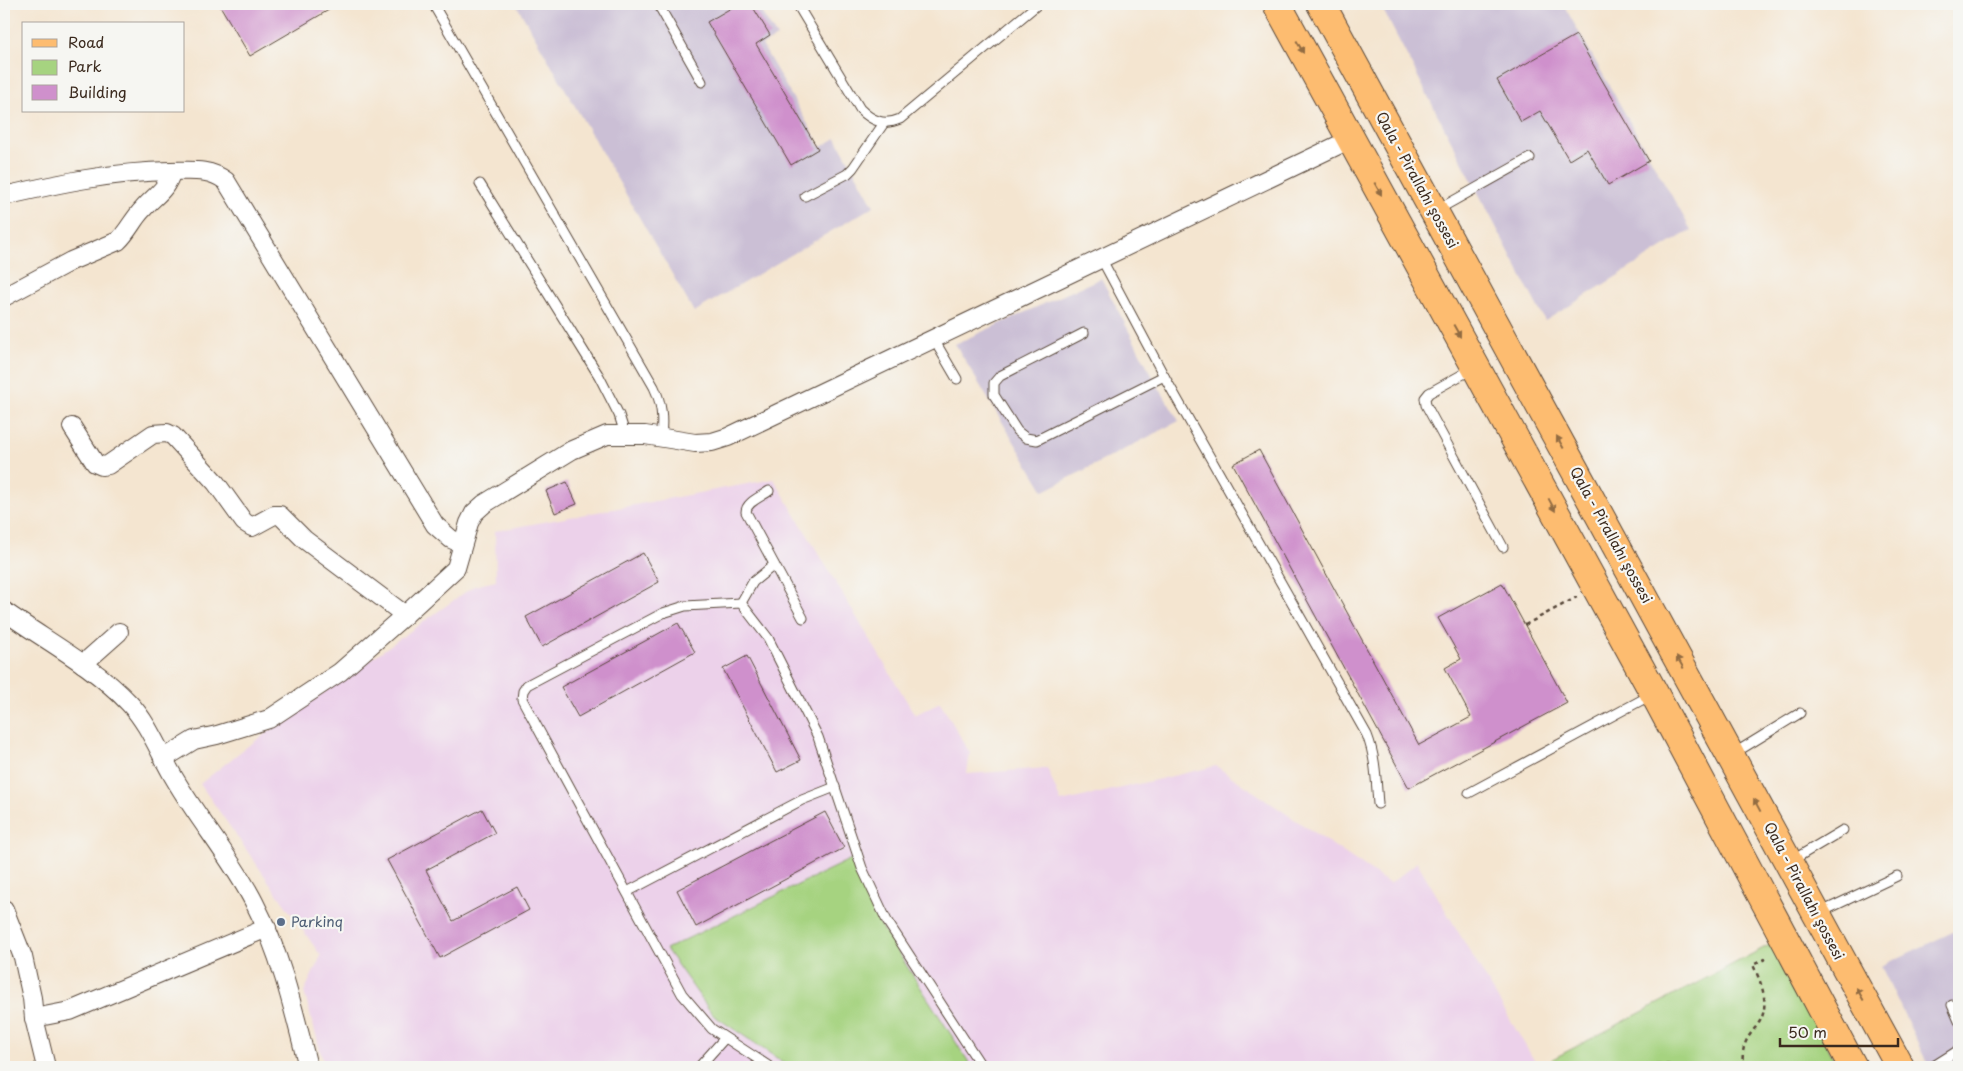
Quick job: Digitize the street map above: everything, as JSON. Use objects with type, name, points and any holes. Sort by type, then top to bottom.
[{"type":"main road","points":[[1277,4],[1654,693],[1853,1067]]},
{"type":"main road","name":"Qala - Pirallahı şossesi","points":[[1321,4],[1900,1067]]},
{"type":"street","points":[[163,759],[194,740],[255,725],[284,710],[340,672],[456,568],[462,544],[474,513],[484,504],[572,450],[607,435],[625,434],[661,437],[695,443],[712,442],[728,437],[1350,139]]},
{"type":"street","points":[[4,196],[96,176],[141,171],[210,172],[226,181],[434,525],[451,539],[462,544]]},
{"type":"street","points":[[4,297],[63,265],[118,241],[142,209],[164,189],[169,182],[172,171]]},
{"type":"street","points":[[72,427],[95,463],[102,466],[108,465],[153,434],[167,433],[173,436],[216,483],[244,522],[252,527],[274,515],[280,515],[305,540],[405,615]]},
{"type":"street","points":[[4,611],[83,664],[129,702],[144,722],[176,781],[243,883],[267,928],[289,994],[308,1067]]},
{"type":"street","points":[[83,664],[119,632]]},
{"type":"street","points":[[4,909],[23,957],[31,991],[34,1018],[46,1067]]},
{"type":"street","points":[[34,1018],[48,1017],[70,1011],[267,928]]},
{"type":"lane","points":[[433,4],[654,387],[660,400],[662,411],[661,437]]},
{"type":"lane","points":[[658,4],[702,82]]},
{"type":"lane","points":[[796,4],[860,109],[874,121],[884,123],[892,123],[900,119],[1038,4]]},
{"type":"lane","points":[[805,196],[847,174],[884,123]]},
{"type":"lane","points":[[1434,211],[1530,158]]},
{"type":"lane","points":[[480,184],[599,376],[625,434]]},
{"type":"lane","points":[[1101,258],[1164,376],[1367,735],[1374,751],[1378,804]]},
{"type":"lane","points":[[1084,333],[1000,376],[994,383],[994,395],[1017,431],[1026,438],[1038,440],[1164,376]]},
{"type":"lane","points":[[932,338],[957,379]]},
{"type":"lane","points":[[1477,367],[1429,393],[1425,398],[1426,405],[1503,547]]},
{"type":"lane","points":[[769,491],[749,504],[746,512],[803,618]]},
{"type":"lane","points":[[742,603],[753,582],[774,565]]},
{"type":"lane","points":[[742,603],[768,638],[818,737],[862,868],[887,921],[982,1067]]},
{"type":"lane","points":[[742,603],[674,609],[527,685],[523,691],[522,699],[682,994],[696,1013],[712,1029],[770,1067]]},
{"type":"lane","points":[[1469,793],[1654,693]]},
{"type":"lane","points":[[1730,755],[1800,713]]},
{"type":"lane","points":[[627,892],[802,800],[835,787]]},
{"type":"lane","points":[[1788,862],[1843,830]]},
{"type":"lane","points":[[1817,914],[1897,876]]},
{"type":"lane","points":[[1952,1004],[1959,1022]]},
{"type":"lane","points":[[699,1067],[724,1038]]},
{"type":"lane","points":[[1932,1067],[1959,1050]]},
{"type":"path","points":[[1525,625],[1596,587]]},
{"type":"path","points":[[1742,1067],[1744,1045],[1752,1030],[1760,1021],[1765,1005],[1764,991],[1753,965],[1777,953]]},
{"type":"path","points":[[1642,1067],[1658,1064],[1695,1067]]},
{"type":"shaded area","points":[[516,4],[756,4],[777,37],[762,45],[821,147],[836,138],[874,206],[694,312]]},
{"type":"shaded area","points":[[1380,4],[1563,4],[1691,230],[1545,321]]},
{"type":"shaded area","points":[[1101,278],[1155,381],[1179,421],[1044,491],[955,344]]},
{"type":"shaded area","points":[[774,479],[915,715],[940,702],[970,753],[967,774],[1047,768],[1061,802],[1216,766],[1390,884],[1417,862],[1538,1067],[325,1067],[304,992],[321,956],[200,784],[244,749],[474,586],[496,581],[495,531]]},
{"type":"shaded area","points":[[1959,929],[1959,1061],[1946,1067],[1929,1067],[1881,966]]},
{"type":"green space","points":[[851,859],[874,915],[972,1067],[790,1067],[713,1015],[666,949]]},
{"type":"green space","points":[[1775,942],[1838,1067],[1546,1067],[1543,1064]]},
{"type":"building","points":[[219,4],[339,4],[250,56]]},
{"type":"building","points":[[738,4],[751,4],[770,35],[756,44],[818,149],[791,165],[707,22]]},
{"type":"building","points":[[1576,35],[1649,161],[1608,185],[1587,149],[1569,160],[1540,111],[1521,122],[1497,80]]},
{"type":"building","points":[[1259,450],[1419,745],[1471,717],[1445,668],[1461,659],[1438,618],[1502,583],[1567,703],[1409,788],[1233,464]]},
{"type":"building","points":[[567,482],[577,504],[555,513],[546,491]]},
{"type":"building","points":[[643,553],[659,582],[542,647],[526,617]]},
{"type":"building","points":[[678,623],[695,652],[578,717],[561,687]]},
{"type":"building","points":[[747,656],[801,760],[777,772],[723,669]]},
{"type":"building","points":[[482,809],[495,833],[426,870],[453,921],[517,887],[529,910],[440,958],[387,860]]},
{"type":"building","points":[[825,812],[844,848],[696,927],[677,890]]},
{"type":"place","name":"Parkinq","points":[[281,922]]}]
